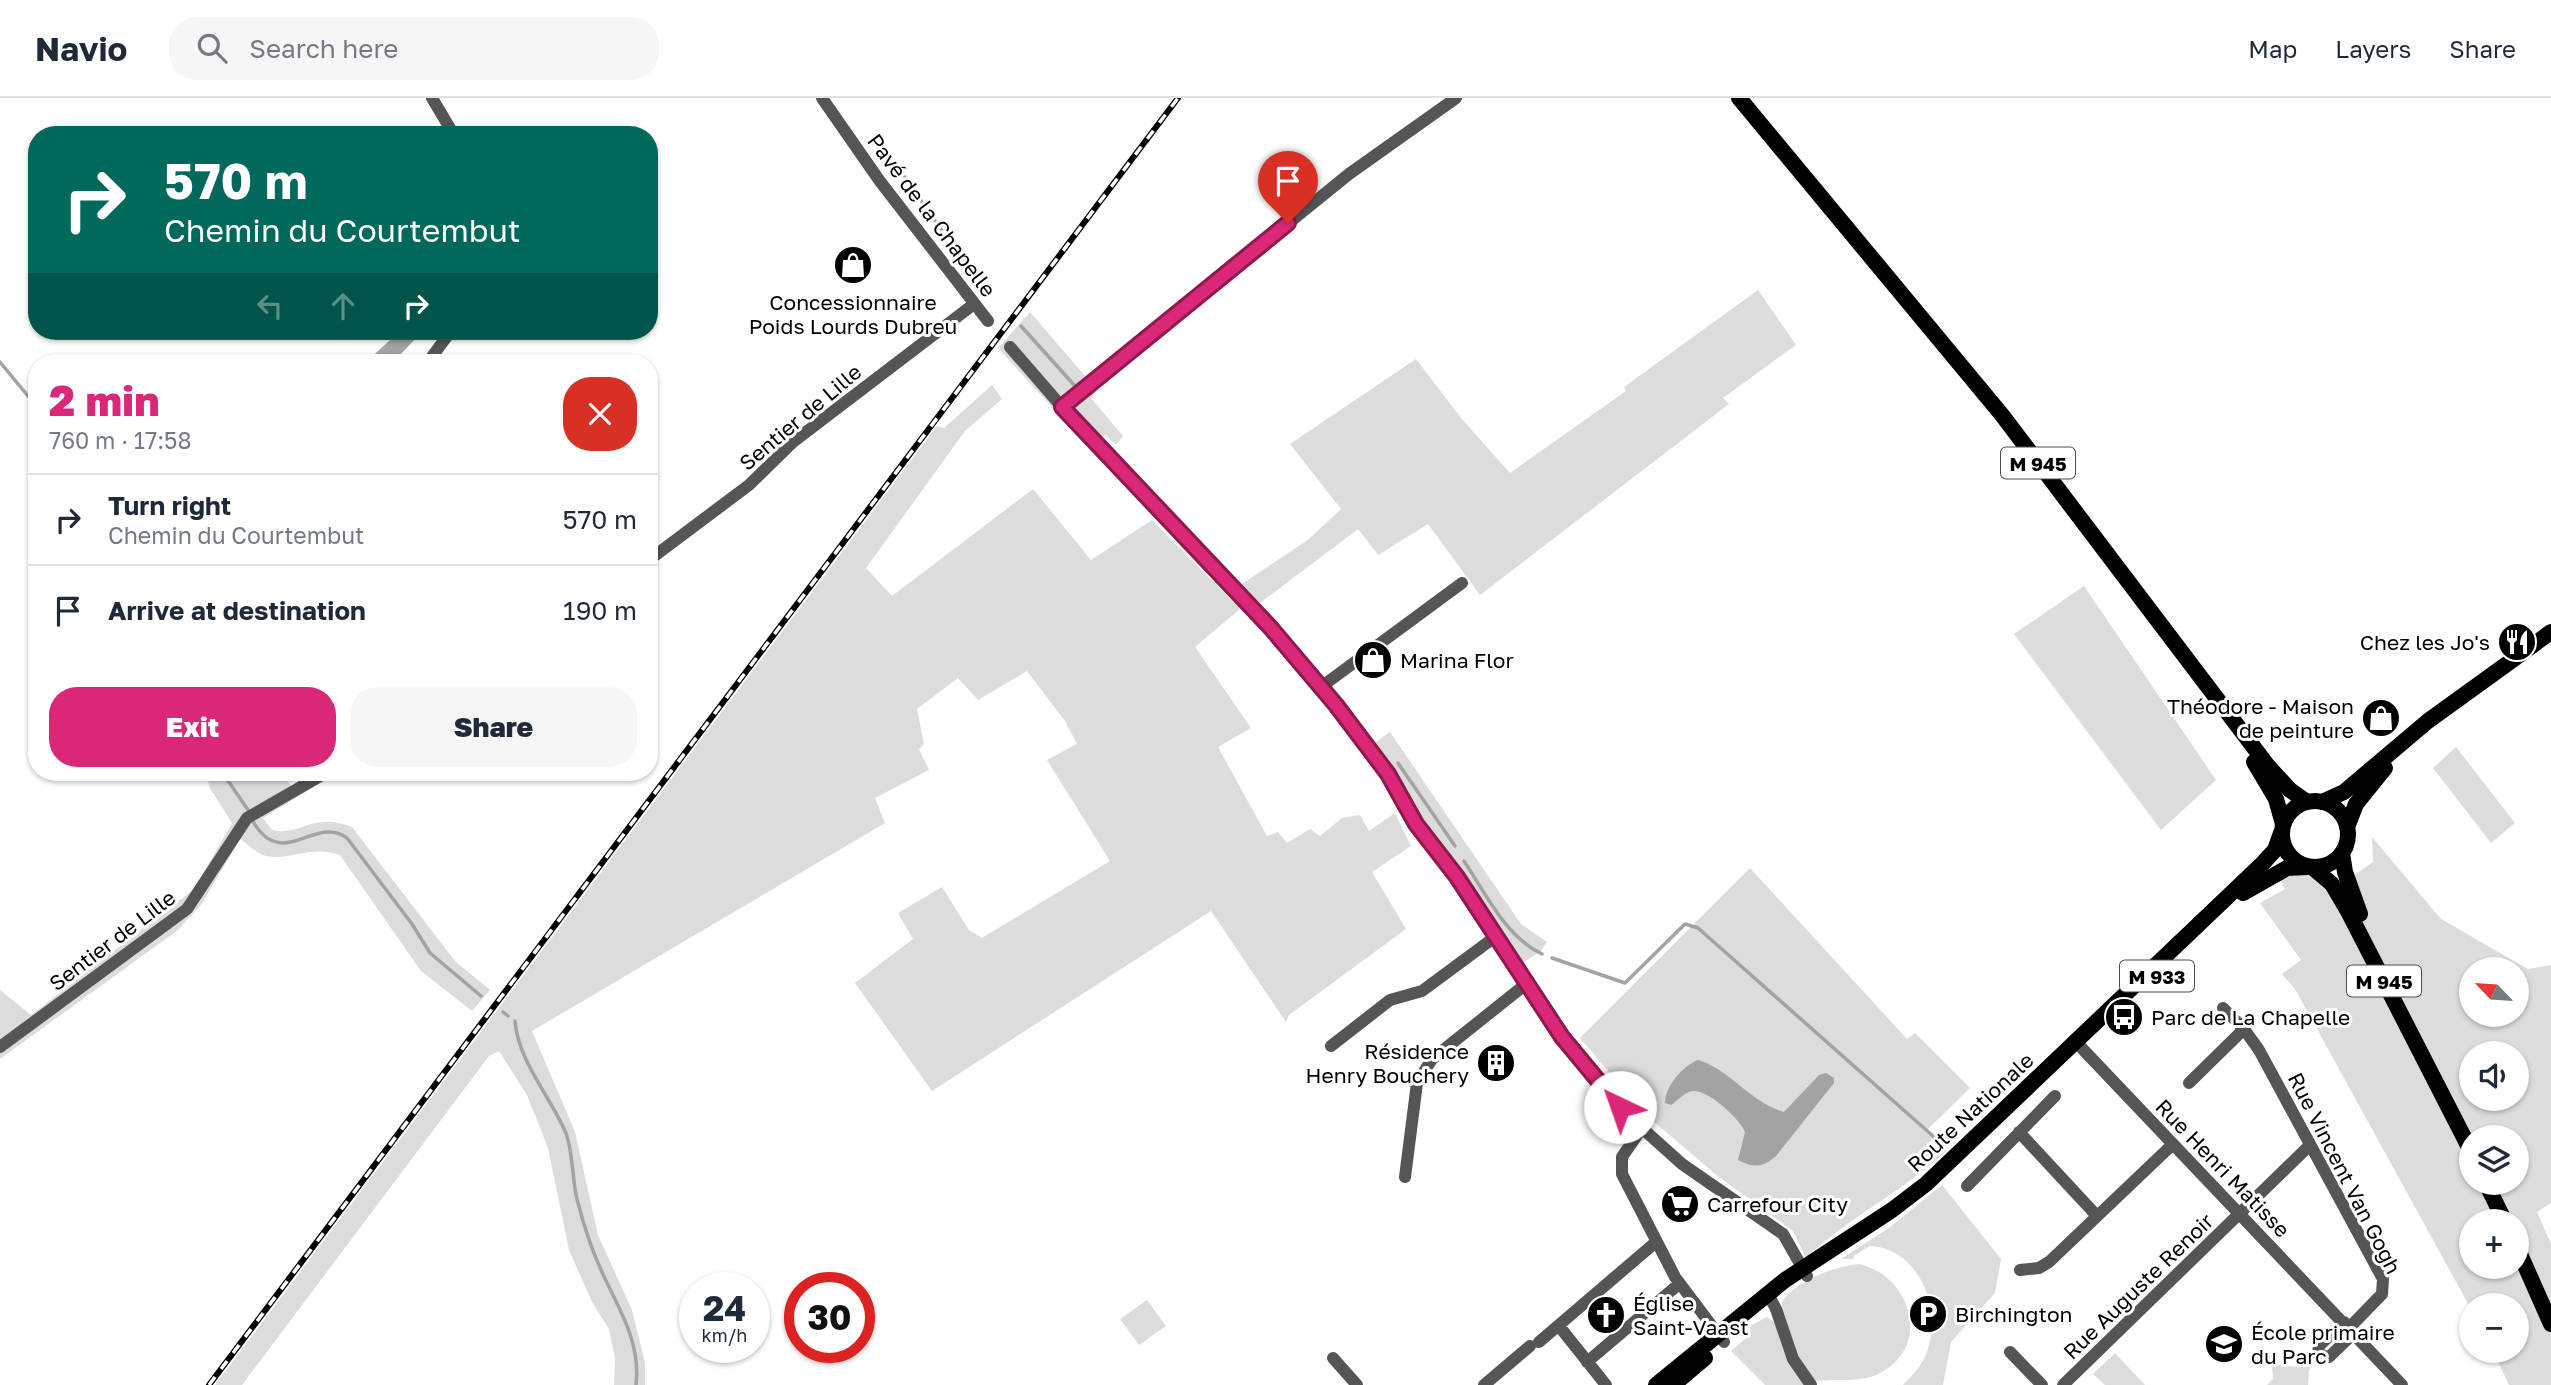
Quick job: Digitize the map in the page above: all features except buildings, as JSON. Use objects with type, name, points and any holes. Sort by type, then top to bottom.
[{"type":"main road","name":"M 945","points":[[1739,98],[1972,378],[2268,766],[2290,790],[2315,802]]},
{"type":"main road","name":"M 945","points":[[2146,608],[2188,672],[2263,775],[2279,806],[2282,829]]},
{"type":"main road","points":[[2450,707],[2382,771],[2353,808],[2347,827],[2347,842],[2342,853],[2328,865],[2310,867],[2290,856],[2282,829],[2291,811],[2344,792],[2409,736],[2551,632]]},
{"type":"main road","points":[[2315,802],[2338,811],[2347,827]]},
{"type":"main road","name":"Route Nationale","points":[[2078,1044],[2262,864],[2275,850],[2282,829]]},
{"type":"main road","name":"M 945","points":[[2342,853],[2356,905],[2404,1002],[2446,1100]]},
{"type":"main road","name":"M 945","points":[[2310,867],[2337,892],[2459,1127]]},
{"type":"main road","name":"Route Nationale","points":[[1656,1385],[1913,1194],[2247,890],[2287,868],[2310,867]]},
{"type":"main road","points":[[2529,1274],[2551,1324]]},
{"type":"main road","name":"Route Nationale","points":[[1674,1385],[1721,1338]]},
{"type":"street","points":[[432,98],[449,126]]},
{"type":"street","name":"Pavé de la Chapelle","points":[[822,98],[879,180],[988,321]]},
{"type":"street","points":[[1062,407],[1349,174],[1456,98]]},
{"type":"street","name":"Sentier de Lille","points":[[658,553],[748,485],[793,442],[974,304]]},
{"type":"street","points":[[1010,347],[1062,407],[1265,621],[1321,687],[1380,762],[1416,824],[1457,877],[1580,1062],[1642,1128],[1699,1177],[1780,1231],[1805,1272]]},
{"type":"street","points":[[1321,687],[1462,583]]},
{"type":"street","name":"Sentier de Lille","points":[[0,1047],[187,909],[244,821],[312,781]]},
{"type":"street","points":[[1331,1046],[1390,1000],[1422,990],[1495,937]]},
{"type":"street","points":[[1405,1177],[1417,1083],[1421,1072],[1432,1059],[1526,984]]},
{"type":"street","name":"Rue Vincent Van Gogh","points":[[2223,1008],[2244,1029],[2310,1145],[2384,1285],[2380,1298],[2349,1327]]},
{"type":"street","points":[[2189,1083],[2244,1029]]},
{"type":"street","name":"Rue Henri Matisse","points":[[2078,1044],[2402,1385]]},
{"type":"street","points":[[1967,1186],[2055,1096]]},
{"type":"street","points":[[1642,1128],[1625,1151],[1621,1169],[1679,1284],[1721,1338]]},
{"type":"street","points":[[2019,1132],[2097,1216]]},
{"type":"street","points":[[2020,1270],[2039,1268],[2049,1262],[2172,1144]]},
{"type":"street","name":"Rue Auguste Renoir","points":[[2063,1385],[2310,1145]]},
{"type":"street","points":[[1484,1385],[1559,1326],[1656,1242]]},
{"type":"street","points":[[1587,1362],[1679,1284]]},
{"type":"street","points":[[1770,1298],[1789,1351],[1811,1385]]},
{"type":"street","points":[[1559,1326],[1606,1385]]},
{"type":"street","points":[[2010,1352],[2042,1385]]},
{"type":"street","points":[[1333,1358],[1357,1385]]},
{"type":"shaded area","points":[[1758,290],[1796,345],[1723,398],[1729,404],[1480,595],[1428,524],[1378,555],[1358,529],[1260,603],[1242,584],[1309,539],[1341,509],[1290,444],[1416,359],[1461,418],[1510,473],[1626,391],[1624,387]]},
{"type":"shaded area","points":[[1030,312],[1097,390],[1091,398],[1123,436],[1116,445],[1105,435],[1089,448],[998,348]]},
{"type":"shaded area","points":[[390,340],[414,340],[401,354],[375,354]]},
{"type":"shaded area","points":[[992,385],[1002,399],[965,431],[866,568],[892,596],[1033,489],[1091,560],[1152,520],[1240,609],[1195,647],[1251,728],[1218,747],[1267,836],[1278,832],[1287,843],[1310,829],[1320,836],[1342,818],[1360,815],[1369,831],[1395,813],[1411,846],[1372,872],[1406,929],[1289,1015],[1286,1022],[1211,911],[932,1091],[855,983],[913,939],[898,913],[942,887],[969,930],[982,938],[1110,861],[1047,760],[1077,744],[1065,721],[1027,671],[978,700],[958,678],[917,709],[924,744],[919,749],[929,770],[875,798],[885,823],[532,1031],[575,1132],[598,1235],[632,1310],[645,1363],[645,1385],[614,1385],[615,1359],[609,1329],[592,1302],[569,1250],[548,1148],[527,1095],[499,1051],[489,1056],[242,1385],[215,1385],[937,426],[944,428]]},
{"type":"shaded area","points":[[2084,586],[2216,780],[2161,830],[2014,634]]},
{"type":"shaded area","points":[[1390,732],[1521,924],[1547,942],[1541,951],[1521,964],[1429,838],[1373,744]]},
{"type":"shaded area","points":[[2456,747],[2515,823],[2491,843],[2433,768]]},
{"type":"shaded area","points":[[208,781],[288,781],[291,786],[300,781],[323,781],[263,818],[272,830],[291,830],[326,822],[352,827],[455,961],[490,990],[472,1011],[421,971],[340,855],[319,851],[272,857],[260,854],[240,839],[201,905],[178,930],[0,1059],[0,990],[31,1015],[194,889],[232,823]]},
{"type":"shaded area","points":[[2372,837],[2441,919],[2507,957],[2459,957],[2459,1027],[2529,1027],[2529,969],[2551,965],[2551,1203],[2537,1212],[2551,1244],[2551,1385],[2509,1385],[2499,1363],[2529,1363],[2529,1293],[2462,1293],[2295,989],[2282,974],[2301,960],[2260,903],[2285,889],[2280,879],[2302,871],[2320,880],[2331,891],[2373,862]]},
{"type":"shaded area","points":[[1750,868],[1907,1039],[1915,1033],[1970,1088],[1926,1131],[1947,1150],[1806,1258],[1793,1231],[1714,1173],[1646,1115],[1580,1038]]},
{"type":"shaded area","points":[[1698,1060],[1721,1071],[1772,1108],[1784,1112],[1819,1075],[1826,1073],[1834,1078],[1834,1083],[1776,1156],[1762,1165],[1753,1165],[1738,1160],[1745,1132],[1742,1126],[1712,1098],[1696,1091],[1687,1093],[1671,1105],[1665,1103],[1668,1090],[1676,1077]]},
{"type":"shaded area","points":[[1942,1185],[2001,1259],[1995,1293],[1951,1342],[1943,1385],[1903,1385],[1925,1357],[1932,1329],[1928,1297],[1922,1281],[1901,1257],[1887,1249],[1870,1246],[1853,1259],[1841,1259],[1889,1228]]},
{"type":"shaded area","points":[[1859,1264],[1891,1281],[1902,1295],[1910,1328],[1907,1344],[1898,1359],[1874,1376],[1814,1381],[1788,1334],[1782,1302],[1796,1287],[1816,1276]]},
{"type":"shaded area","points":[[1147,1300],[1166,1326],[1139,1345],[1120,1319]]},
{"type":"shaded area","points":[[1767,1317],[1775,1323],[1785,1355],[1805,1385],[1765,1385],[1731,1351],[1751,1334],[1750,1326]]},
{"type":"shaded area","points":[[2115,1353],[2145,1385],[2105,1385],[2093,1374]]},
{"type":"shaded area","points":[[2312,1358],[2316,1362],[2309,1370],[2308,1385],[2267,1385],[2273,1379],[2272,1365],[2303,1367]]},
{"type":"waterway","points":[[880,154],[901,172]]},
{"type":"waterway","points":[[905,177],[973,276]]},
{"type":"waterway","points":[[1021,326],[1075,386]]},
{"type":"waterway","points":[[0,362],[28,396]]},
{"type":"waterway","points":[[1398,763],[1455,846]]},
{"type":"waterway","points":[[228,781],[248,810]]},
{"type":"waterway","points":[[252,820],[263,835],[275,842],[287,843],[323,833],[335,833],[347,838],[412,924],[430,953],[481,996]]},
{"type":"waterway","points":[[1464,861],[1507,926],[1542,954]]},
{"type":"waterway","points":[[1552,958],[1625,983],[1685,924],[1698,928],[1942,1144]]},
{"type":"waterway","points":[[503,1012],[508,1016]]},
{"type":"waterway","points":[[515,1021],[522,1050],[568,1138],[575,1191],[585,1226],[597,1262],[632,1339],[637,1369],[636,1385]]},
{"type":"railway","points":[[209,1385],[1178,98]]},
{"type":"place","name":"Concessionnaire Poids Lourds Dubreu","points":[[853,265]]},
{"type":"place","name":"Chez les Jo's","points":[[2517,642]]},
{"type":"place","name":"Marina Flor","points":[[1373,660]]},
{"type":"place","name":"Théodore - Maison de peinture","points":[[2381,718]]},
{"type":"place","name":"Parc de La Chapelle","points":[[2124,1017]]},
{"type":"place","name":"Résidence Henry Bouchery","points":[[1496,1063]]},
{"type":"place","name":"Carrefour City","points":[[1680,1204]]},
{"type":"place","name":"Birchington","points":[[1928,1314]]},
{"type":"place","name":"Église Saint-Vaast","points":[[1606,1315]]},
{"type":"place","name":"École primaire du Parc","points":[[2224,1344]]},
{"type":"route","points":[[1288,223],[1062,407],[1270,627],[1336,705],[1380,762],[1416,824],[1457,877],[1562,1037],[1620,1107]]}]
